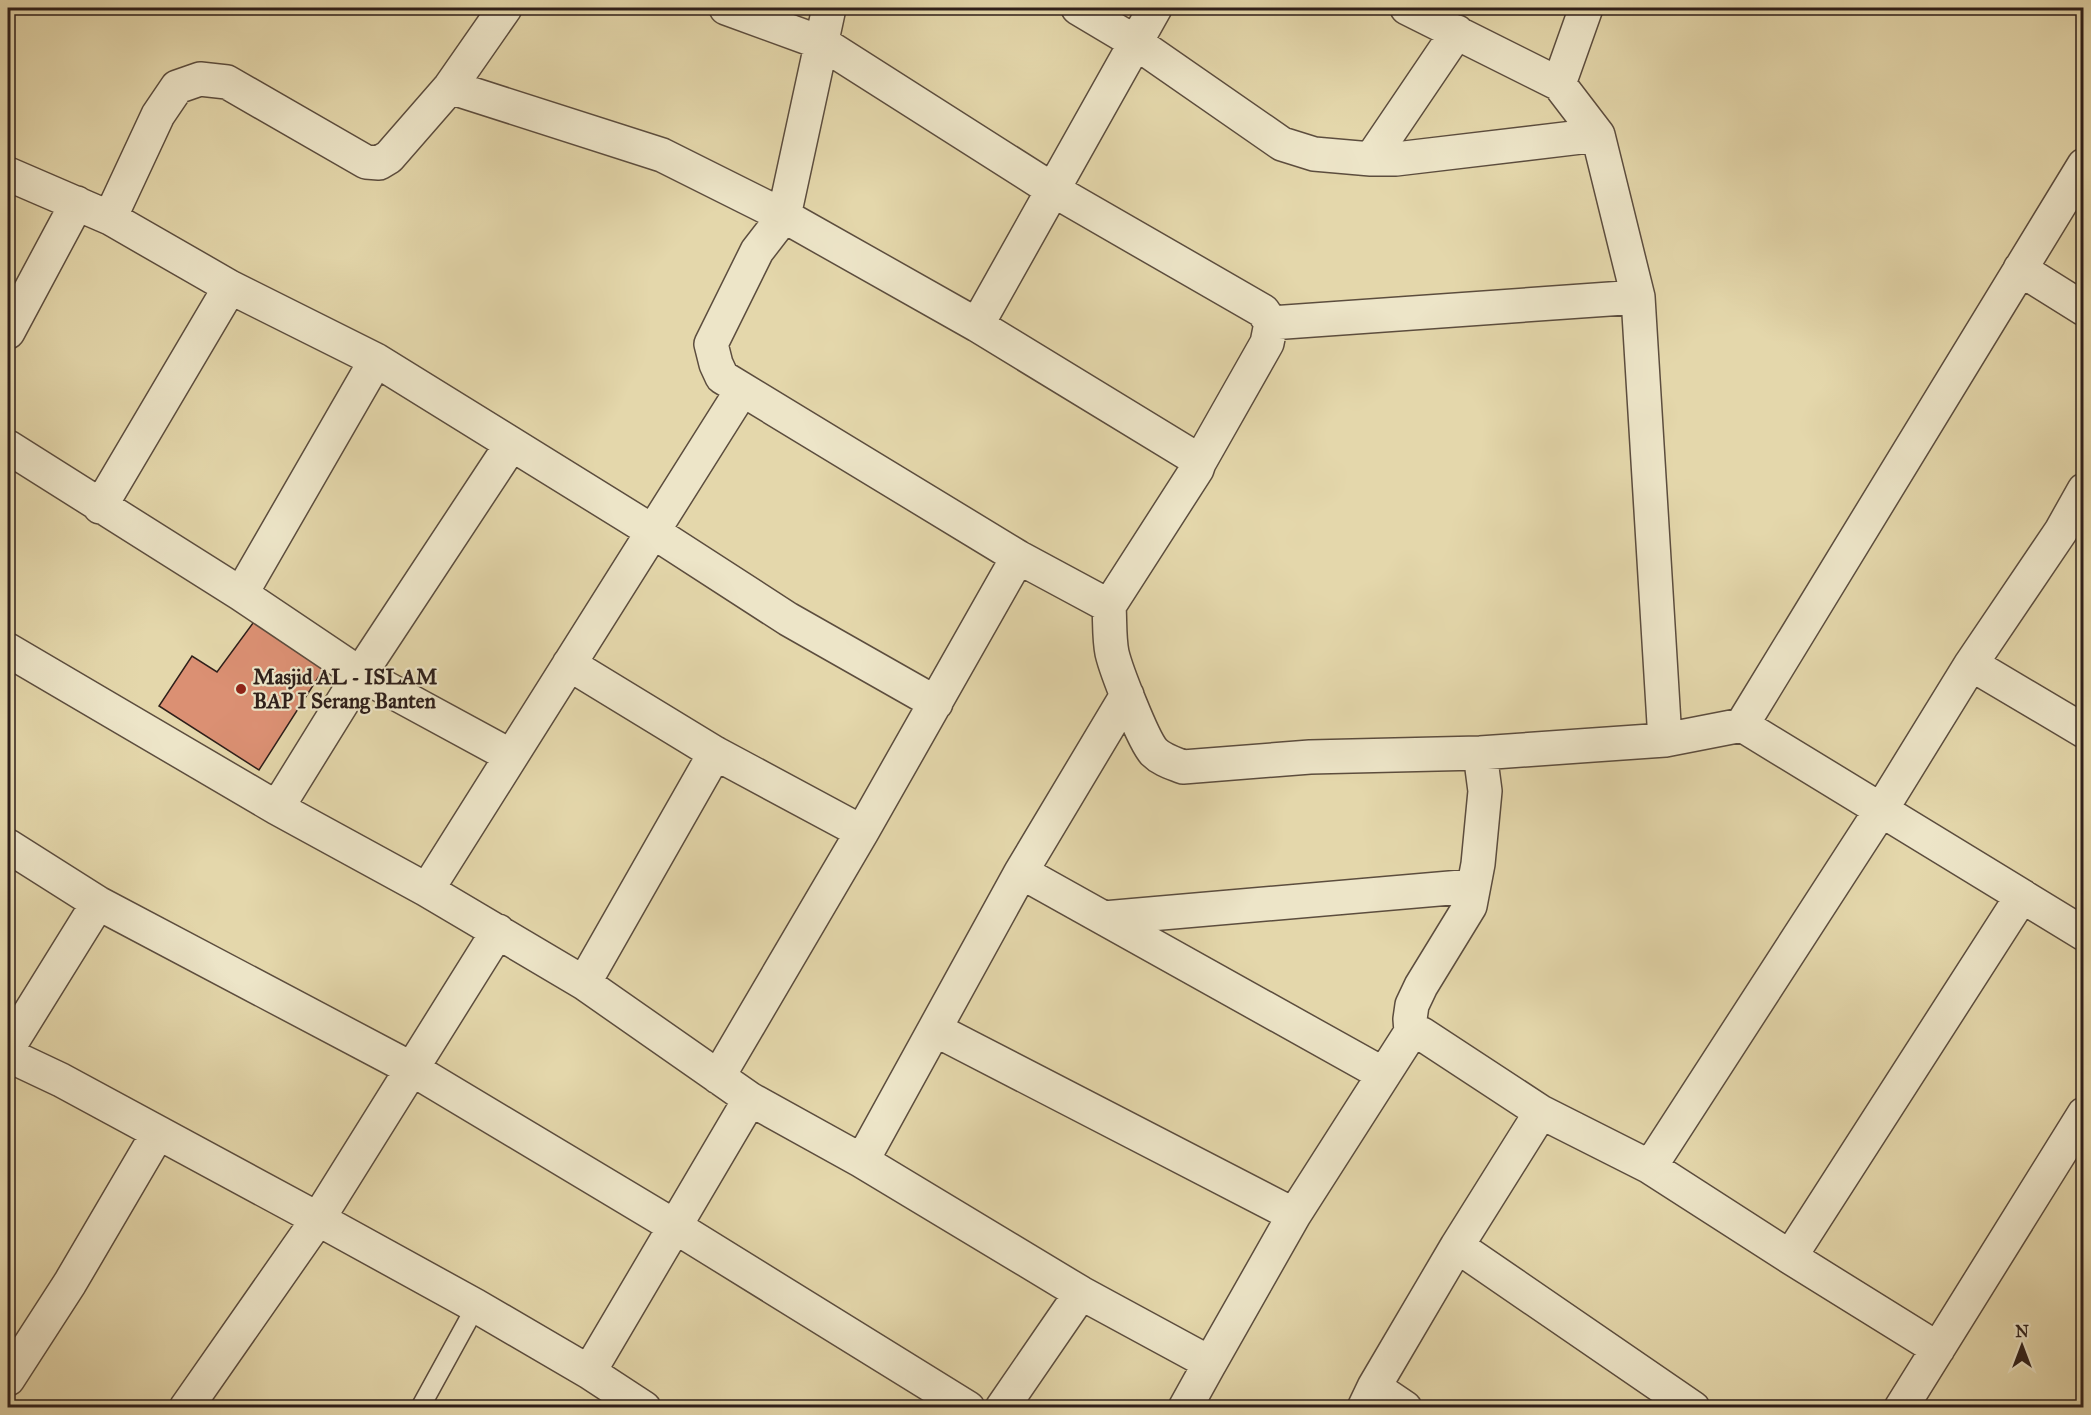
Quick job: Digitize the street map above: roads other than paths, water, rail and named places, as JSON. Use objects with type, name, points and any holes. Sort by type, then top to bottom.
[{"type":"street","points":[[110,218],[158,115],[177,87],[200,79],[227,82],[366,162],[379,163],[389,157],[450,87],[505,8]]},
{"type":"street","points":[[726,8],[822,44],[1053,190],[1263,311],[1271,323],[1267,342],[1197,469],[1109,606],[1112,653],[1127,694],[1149,744],[1155,753],[1168,762],[1183,766],[1310,757],[1480,753],[1665,740],[1742,725],[2084,934]]},
{"type":"street","points":[[829,8],[784,216],[757,251],[711,344],[722,377],[1018,557],[1109,606]]},
{"type":"street","points":[[1078,8],[1135,42],[1282,144],[1314,154],[1396,159],[1598,135]]},
{"type":"street","points":[[977,325],[1155,8]]},
{"type":"street","points":[[1407,8],[1559,84],[1598,135],[1638,297],[1665,740]]},
{"type":"street","points":[[1559,84],[1586,8]]},
{"type":"street","points":[[1371,159],[1457,32]]},
{"type":"street","points":[[450,87],[662,155],[784,216],[977,325],[1199,462]]},
{"type":"street","points":[[1742,725],[2084,165]]},
{"type":"street","points":[[8,174],[110,218],[230,287],[376,360],[652,531],[788,620],[936,703]]},
{"type":"street","points":[[8,332],[77,203]]},
{"type":"street","points":[[2020,269],[2084,309]]},
{"type":"street","points":[[100,507],[230,287]]},
{"type":"street","points":[[1271,323],[1638,297]]},
{"type":"street","points":[[242,594],[376,360]]},
{"type":"street","points":[[427,890],[742,390]]},
{"type":"street","points":[[277,808],[360,674],[511,445]]},
{"type":"street","points":[[8,447],[100,507],[242,594],[360,674],[511,756]]},
{"type":"street","points":[[1650,1167],[1881,810],[1971,664],[2072,538],[2084,490]]},
{"type":"street","points":[[718,1077],[862,832],[1018,557]]},
{"type":"street","points":[[8,650],[277,808],[427,890],[584,982],[750,1100],[862,1161],[1081,1293],[1210,1363]]},
{"type":"street","points":[[569,664],[714,753],[862,832]]},
{"type":"street","points":[[1971,664],[2084,731]]},
{"type":"street","points":[[862,1161],[1021,872],[1127,694]]},
{"type":"street","points":[[584,982],[714,753]]},
{"type":"street","points":[[1185,1407],[1294,1215],[1411,1032],[1412,1005],[1421,986],[1470,906],[1481,840],[1485,791],[1480,753]]},
{"type":"street","points":[[8,846],[98,903],[412,1069],[674,1226],[968,1407]]},
{"type":"street","points":[[1021,872],[1383,1074]]},
{"type":"street","points":[[1104,918],[1473,886]]},
{"type":"street","points":[[1790,1257],[2022,896]]},
{"type":"street","points":[[8,1048],[98,903]]},
{"type":"street","points":[[186,1407],[318,1220],[498,932]]},
{"type":"street","points":[[936,1030],[1294,1215]]},
{"type":"street","points":[[1411,1032],[1422,1034],[1541,1112],[1650,1167],[1938,1349]]},
{"type":"street","points":[[8,1055],[61,1080],[476,1306],[644,1407]]},
{"type":"street","points":[[589,1372],[750,1100]]},
{"type":"street","points":[[1405,1407],[1369,1397],[1457,1246],[1541,1112]]},
{"type":"street","points":[[1901,1407],[2083,1118]]},
{"type":"street","points":[[8,1379],[70,1283],[158,1133]]},
{"type":"street","points":[[1457,1246],[1688,1406]]},
{"type":"street","points":[[1002,1407],[1081,1293]]},
{"type":"lane","points":[[420,1407],[476,1306]]},
{"type":"place","name":"Masjid AL - ISLAM BAP I Serang Banten","points":[[241,689]]}]
